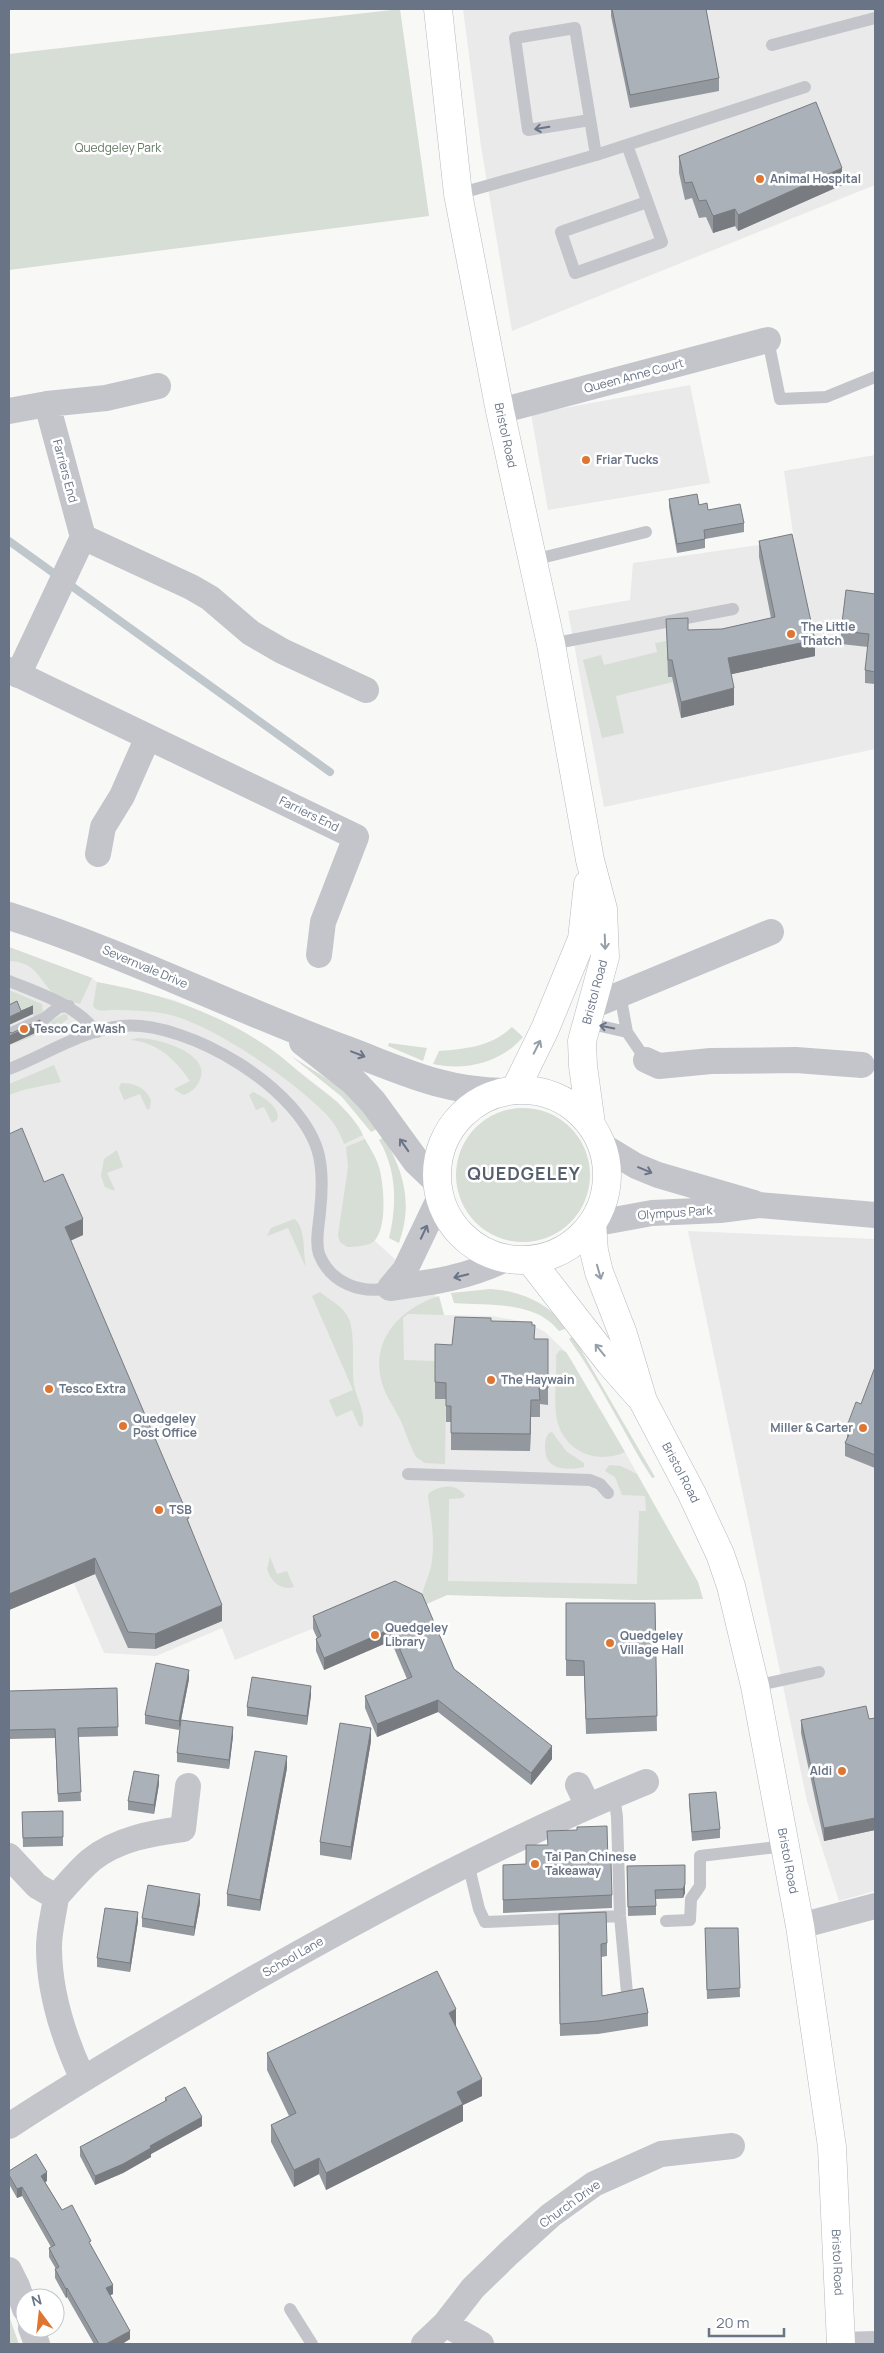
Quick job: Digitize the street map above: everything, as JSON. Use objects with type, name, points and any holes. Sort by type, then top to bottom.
[{"type":"main road","name":"Bristol Road","points":[[438,9],[458,194],[500,411],[551,644],[590,860],[603,909],[605,957],[582,1041],[583,1066],[597,1135]]},
{"type":"main road","name":"Bristol Road","points":[[509,1091],[546,1029],[582,940],[587,907],[590,860]]},
{"type":"main road","points":[[527,1090],[557,1097],[573,1106],[597,1135],[608,1168],[607,1185],[600,1211],[592,1224],[571,1245],[551,1255],[518,1259],[476,1246],[456,1229],[443,1207],[439,1189],[439,1160],[444,1141],[453,1126],[473,1106],[509,1091],[527,1090]]},
{"type":"main road","name":"Bristol Road","points":[[592,1224],[594,1251],[599,1272],[623,1334],[644,1400],[720,1554],[733,1593],[754,1686],[800,1926],[832,2147],[841,2341]]},
{"type":"main road","name":"Bristol Road","points":[[518,1259],[644,1400]]},
{"type":"street","name":"Queen Anne Court","points":[[500,411],[768,340]]},
{"type":"street","points":[[9,411],[47,404],[106,398],[158,386]]},
{"type":"street","name":"Farriers End","points":[[47,404],[83,537],[14,672],[356,837],[323,922],[319,955]]},
{"type":"street","points":[[83,537],[192,587],[210,598],[251,633],[282,652],[366,690]]},
{"type":"street","points":[[98,854],[103,827],[122,796],[148,737]]},
{"type":"street","name":"Severnvale Drive","points":[[9,916],[61,933],[146,966],[279,1025],[423,1080],[460,1090],[509,1091]]},
{"type":"street","points":[[589,1015],[620,994],[771,932]]},
{"type":"street","name":"Severnvale Drive","points":[[279,1025],[354,1082],[373,1102],[439,1189]]},
{"type":"street","points":[[646,1060],[659,1066],[711,1061],[796,1060],[862,1064]]},
{"type":"street","name":"Olympus Park","points":[[597,1135],[636,1166],[658,1175],[759,1205],[875,1215]]},
{"type":"street","points":[[390,1288],[405,1270],[439,1189]]},
{"type":"street","name":"Olympus Park","points":[[592,1224],[652,1213],[720,1210],[759,1205]]},
{"type":"street","points":[[390,1288],[441,1281],[518,1259]]},
{"type":"street","name":"School Lane","points":[[9,2126],[82,2077],[370,1913],[468,1863],[583,1796],[614,1794],[646,1782]]},
{"type":"street","points":[[82,2077],[60,2021],[54,1983],[49,1947],[56,1897],[92,1859],[132,1838],[150,1833],[183,1829],[188,1786]]},
{"type":"street","points":[[9,1856],[37,1886],[56,1897]]},
{"type":"street","points":[[800,1926],[875,1906]]},
{"type":"street","name":"Church Drive","points":[[424,2344],[445,2324],[473,2288],[509,2253],[551,2216],[594,2184],[661,2154],[732,2146]]},
{"type":"street","points":[[9,2270],[18,2288]]},
{"type":"street","points":[[445,2324],[481,2344]]},
{"type":"lane","points":[[772,46],[875,18]]},
{"type":"lane","points":[[590,120],[528,130],[515,38],[575,28],[596,155]]},
{"type":"lane","points":[[458,194],[596,155],[805,87]]},
{"type":"lane","points":[[627,145],[662,242],[575,273],[561,232],[647,202]]},
{"type":"lane","points":[[768,340],[780,399],[826,397],[875,377]]},
{"type":"lane","points":[[533,560],[646,532]]},
{"type":"lane","points":[[551,644],[733,609]]},
{"type":"lane","points":[[9,981],[69,1006],[97,1032]]},
{"type":"lane","points":[[620,994],[628,1032],[646,1060]]},
{"type":"lane","points":[[9,1034],[45,1018],[59,1007],[69,1006]]},
{"type":"lane","points":[[589,1015],[628,1032]]},
{"type":"lane","points":[[9,1069],[97,1032],[137,1025],[168,1030],[187,1037],[238,1064],[278,1093],[305,1123],[319,1155],[322,1178],[318,1252],[324,1264],[348,1286],[374,1291],[390,1288]]},
{"type":"lane","points":[[408,1474],[590,1480],[600,1484],[608,1493]]},
{"type":"lane","points":[[754,1686],[819,1672]]},
{"type":"lane","points":[[614,1794],[617,1817],[620,1916],[628,1993]]},
{"type":"lane","points":[[666,1921],[690,1920],[691,1899],[700,1886],[700,1856],[784,1846]]},
{"type":"lane","points":[[468,1863],[478,1909],[485,1922],[620,1916]]},
{"type":"lane","points":[[290,2309],[312,2344]]},
{"type":"lane","points":[[841,2341],[875,2337]]},
{"type":"shaded area","points":[[463,9],[875,9],[875,185],[512,331],[481,146]]},
{"type":"shaded area","points":[[690,385],[710,483],[548,510],[531,414]]},
{"type":"shaded area","points":[[875,455],[875,749],[604,807],[568,611],[630,600],[633,563],[794,540],[784,471]]},
{"type":"shaded area","points":[[9,947],[92,978],[97,982],[174,1000],[222,1021],[268,1047],[338,1102],[359,1127],[379,1168],[383,1213],[375,1241],[440,1300],[444,1315],[492,1316],[526,1322],[545,1332],[566,1352],[698,1582],[703,1599],[638,1600],[447,1595],[422,1606],[344,1616],[235,1660],[222,1628],[156,1656],[104,1653],[74,1583],[9,1610]]},
{"type":"shaded area","points":[[688,1231],[875,1239],[875,1891],[839,1901],[807,1801]]},
{"type":"green space","name":"Quedgeley Park","points":[[400,9],[429,216],[9,270],[9,54]]},
{"type":"green space","points":[[666,641],[673,682],[616,696],[624,733],[602,738],[583,660],[601,655],[604,665],[657,652],[655,643]]},
{"type":"green space","points":[[9,947],[92,978],[80,1004],[54,994],[36,972],[26,964],[9,961]]},
{"type":"green space","points":[[97,982],[164,998],[208,1014],[249,1035],[274,1051],[333,1099],[353,1119],[363,1135],[344,1144],[339,1132],[327,1115],[294,1086],[252,1056],[186,1020],[167,1014],[142,1011],[103,1011],[96,1009],[93,1006]]},
{"type":"green space","points":[[9,990],[42,1004],[43,1012],[34,1017],[32,1013],[9,1013]]},
{"type":"green space","points":[[64,1014],[67,1015],[68,1019],[58,1026],[9,1046],[40,1031],[39,1027]]},
{"type":"green space","points":[[512,1027],[523,1037],[514,1046],[493,1059],[470,1065],[445,1066],[433,1064],[439,1051],[478,1046],[496,1039]]},
{"type":"green space","points":[[138,1038],[168,1044],[189,1053],[201,1067],[201,1076],[197,1086],[183,1095],[174,1089],[190,1081],[172,1059],[157,1048],[140,1041],[130,1040]]},
{"type":"green space","points":[[389,1043],[427,1048],[423,1061],[388,1046]]},
{"type":"green space","points":[[291,1056],[345,1090],[379,1128],[371,1132],[342,1097]]},
{"type":"green space","points":[[54,1065],[61,1082],[9,1095],[9,1084]]},
{"type":"green space","points":[[121,1083],[135,1085],[146,1092],[151,1100],[150,1108],[147,1110],[140,1094],[124,1100],[119,1088]]},
{"type":"green space","points":[[253,1092],[274,1107],[278,1116],[277,1120],[272,1123],[264,1107],[256,1110],[249,1095]]},
{"type":"green space","points":[[523,1108],[548,1114],[570,1128],[584,1150],[590,1175],[584,1200],[570,1222],[548,1236],[523,1242],[498,1236],[476,1222],[462,1200],[456,1175],[462,1150],[476,1128],[498,1114]]},
{"type":"green space","points":[[384,1137],[397,1163],[406,1201],[399,1243],[389,1238],[392,1226],[394,1188],[389,1163],[379,1140]]},
{"type":"green space","points":[[365,1139],[376,1160],[381,1175],[384,1206],[383,1217],[378,1236],[373,1242],[347,1247],[340,1242],[338,1235],[348,1167],[346,1147]]},
{"type":"green space","points":[[117,1150],[123,1167],[107,1173],[115,1190],[112,1190],[105,1187],[101,1176],[104,1159]]},
{"type":"green space","points":[[294,1219],[301,1228],[306,1268],[288,1228],[267,1236],[271,1228]]},
{"type":"green space","points":[[490,1289],[513,1292],[534,1300],[552,1312],[568,1328],[559,1331],[549,1321],[537,1314],[511,1306],[454,1303],[451,1293]]},
{"type":"green space","points":[[320,1292],[340,1307],[349,1319],[353,1343],[353,1377],[362,1411],[362,1427],[359,1426],[352,1410],[336,1417],[329,1400],[353,1390],[312,1296]]},
{"type":"green space","points":[[439,1296],[444,1315],[408,1314],[403,1318],[404,1360],[435,1361],[435,1399],[446,1399],[445,1464],[425,1463],[416,1457],[401,1421],[384,1390],[379,1364],[385,1338],[393,1326],[413,1308]]},
{"type":"green space","points":[[573,1336],[655,1477],[652,1478],[581,1356],[569,1339]]},
{"type":"green space","points":[[560,1350],[566,1352],[625,1452],[602,1457],[591,1455],[571,1445],[564,1437],[559,1426],[555,1407],[556,1355]]},
{"type":"green space","points":[[552,1432],[566,1451],[584,1463],[584,1467],[564,1469],[553,1465],[549,1461],[546,1455],[545,1442],[549,1433]]},
{"type":"green space","points":[[609,1465],[621,1466],[637,1474],[698,1582],[703,1599],[638,1600],[447,1595],[422,1606],[422,1595],[431,1566],[433,1552],[428,1497],[429,1493],[438,1488],[448,1486],[461,1491],[465,1495],[463,1498],[449,1499],[448,1581],[637,1584],[639,1511],[646,1511],[645,1496],[622,1495],[615,1477],[605,1471]]},
{"type":"green space","points":[[270,1557],[277,1574],[287,1571],[294,1587],[284,1588],[274,1581],[267,1569]]},
{"type":"green space","points":[[9,2316],[15,2338],[17,2338],[19,2344],[9,2344]]},
{"type":"building","points":[[612,9],[706,9],[719,78],[630,95]]},
{"type":"building","name":"Animal Hospital","points":[[816,102],[842,168],[738,215],[735,209],[713,216],[706,200],[699,201],[692,182],[685,183],[679,156]]},
{"type":"building","points":[[697,494],[699,505],[707,503],[708,510],[740,504],[744,523],[704,530],[705,539],[677,544],[669,499]]},
{"type":"building","name":"The Little Thatch","points":[[792,534],[815,640],[728,658],[734,688],[681,702],[672,660],[668,660],[666,619],[688,618],[688,630],[722,629],[775,617],[759,541]]},
{"type":"building","points":[[846,590],[875,594],[875,672],[865,670],[869,634],[841,631]]},
{"type":"building","points":[[17,1001],[21,1011],[33,1006],[9,1017],[9,1005]]},
{"type":"building","points":[[40,1020],[40,1022],[9,1036],[9,1032],[12,1033]]},
{"type":"building","name":"Tesco Extra","points":[[22,1128],[44,1182],[63,1174],[83,1219],[65,1227],[189,1518],[187,1519],[222,1605],[155,1634],[128,1632],[95,1558],[9,1594],[9,1134]]},
{"type":"building","name":"The Haywain","points":[[455,1317],[491,1318],[491,1321],[532,1322],[532,1325],[535,1325],[534,1339],[548,1339],[548,1388],[539,1388],[540,1400],[531,1400],[530,1434],[451,1433],[451,1406],[446,1406],[446,1383],[435,1382],[435,1344],[452,1345]]},
{"type":"building","name":"Miller & Carter","points":[[875,1367],[875,1455],[845,1443],[852,1428],[847,1426],[856,1402],[861,1404]]},
{"type":"building","points":[[395,1581],[422,1594],[454,1669],[552,1746],[531,1773],[438,1700],[377,1724],[365,1696],[412,1677],[391,1629],[324,1658],[316,1639],[321,1636],[313,1616]]},
{"type":"building","points":[[566,1603],[655,1603],[657,1716],[586,1719],[584,1661],[566,1660]]},
{"type":"building","points":[[156,1663],[189,1670],[179,1721],[145,1715]]},
{"type":"building","points":[[252,1677],[311,1686],[307,1716],[247,1707]]},
{"type":"building","points":[[117,1688],[118,1727],[78,1728],[81,1792],[58,1794],[55,1729],[9,1730],[9,1691]]},
{"type":"building","name":"Aldi","points":[[866,1706],[869,1719],[875,1718],[875,1818],[824,1828],[801,1720]]},
{"type":"building","points":[[181,1720],[233,1727],[229,1760],[177,1753]]},
{"type":"building","points":[[340,1723],[371,1728],[351,1847],[320,1842]]},
{"type":"building","points":[[255,1751],[287,1756],[260,1900],[227,1894]]},
{"type":"building","points":[[134,1771],[159,1775],[154,1805],[128,1801]]},
{"type":"building","points":[[716,1792],[720,1829],[692,1832],[689,1794]]},
{"type":"building","points":[[63,1811],[63,1837],[23,1838],[22,1812]]},
{"type":"building","points":[[607,1826],[608,1863],[611,1863],[612,1895],[503,1900],[503,1865],[526,1864],[526,1845],[548,1845],[547,1831]]},
{"type":"building","points":[[685,1865],[685,1884],[683,1889],[655,1890],[656,1906],[628,1907],[627,1866]]},
{"type":"building","points":[[148,1885],[200,1894],[194,1927],[142,1918]]},
{"type":"building","points":[[105,1908],[138,1912],[130,1963],[97,1958]]},
{"type":"building","points":[[606,1912],[607,1943],[601,1944],[602,1996],[643,1988],[648,2013],[598,2021],[560,2024],[559,1914]]},
{"type":"building","points":[[705,1928],[738,1928],[740,1988],[707,1990]]},
{"type":"building","points":[[437,1971],[456,2009],[449,2013],[482,2079],[457,2092],[463,2104],[326,2173],[319,2158],[294,2170],[271,2125],[296,2113],[267,2053]]},
{"type":"building","points":[[185,2087],[202,2117],[150,2146],[151,2148],[123,2164],[95,2176],[80,2147],[167,2100],[165,2098]]},
{"type":"building","points":[[36,2154],[47,2172],[41,2176],[62,2210],[72,2205],[91,2241],[89,2242],[113,2285],[106,2288],[130,2331],[106,2344],[99,2344],[66,2289],[55,2269],[59,2267],[49,2248],[55,2245],[22,2187],[17,2189],[9,2175],[9,2171]]},
{"type":"waterway","points":[[9,541],[330,772]]},
{"type":"place","name":"Animal Hospital","points":[[760,179]]},
{"type":"place","name":"Friar Tucks","points":[[586,460]]},
{"type":"place","name":"The Little Thatch","points":[[791,634]]},
{"type":"place","name":"Tesco Car Wash","points":[[24,1029]]},
{"type":"place","name":"The Haywain","points":[[491,1380]]},
{"type":"place","name":"Tesco Extra","points":[[49,1389]]},
{"type":"place","name":"Quedgeley Post Office","points":[[123,1426]]},
{"type":"place","name":"Miller & Carter","points":[[863,1428]]},
{"type":"place","name":"TSB","points":[[159,1510]]},
{"type":"place","name":"Quedgeley Library","points":[[375,1635]]},
{"type":"place","name":"Quedgeley Village Hall","points":[[610,1643]]},
{"type":"place","name":"Aldi","points":[[842,1771]]},
{"type":"place","name":"Tai Pan Chinese Takeaway","points":[[535,1864]]},
{"type":"district","name":"QUEDGELEY","points":[[524,1174]]}]
